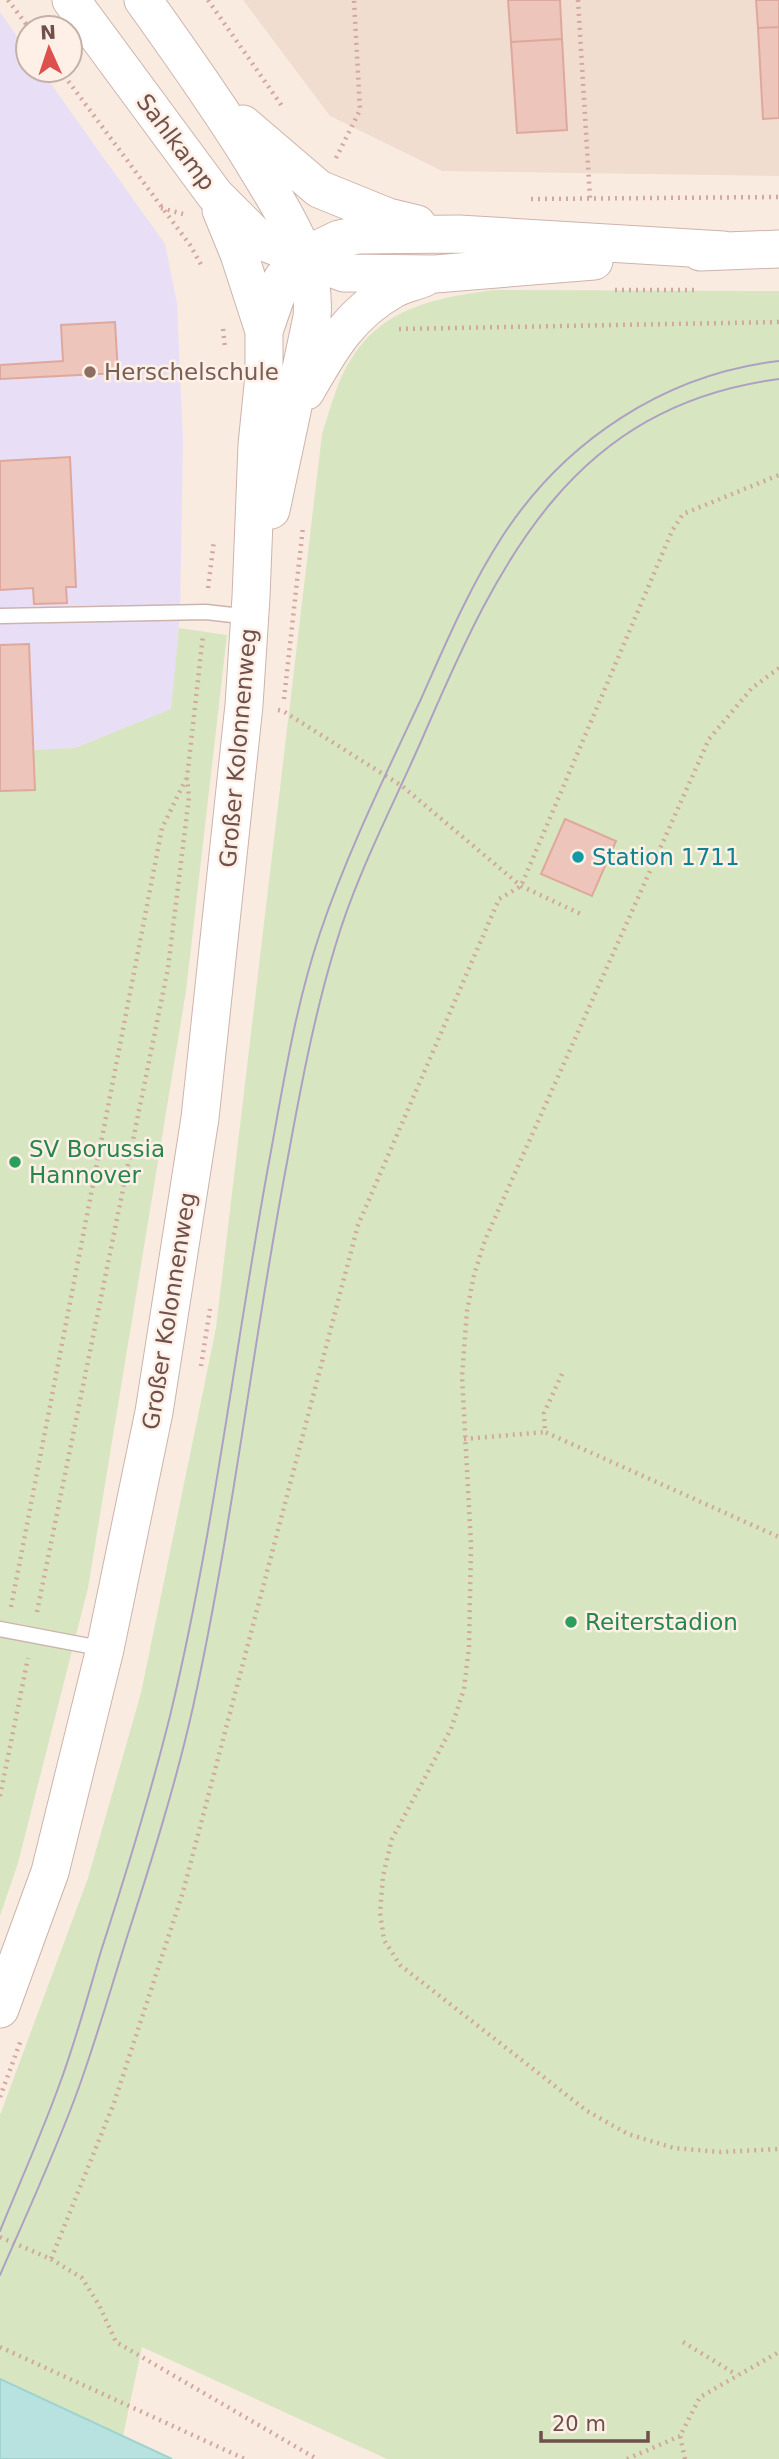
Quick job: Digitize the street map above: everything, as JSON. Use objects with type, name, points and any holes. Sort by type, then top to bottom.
[{"type":"street","name":"Sahlkamp","points":[[71,0],[215,195],[261,240],[344,273],[435,274],[723,250],[779,249]]},
{"type":"street","name":"Sahlkamp","points":[[144,0],[214,98],[296,233],[304,256]]},
{"type":"street","name":"Sahlkamp","points":[[214,98],[319,189],[388,217],[458,234]]},
{"type":"street","name":"Großer Kolonnenweg","points":[[0,2009],[50,1872],[105,1649],[154,1412],[200,1118],[244,705],[257,445],[264,375],[264,331],[239,254],[215,195]]},
{"type":"street","name":"Sahlkamp","points":[[304,256],[340,239],[358,235],[458,234],[723,250]]},
{"type":"street","name":"Großer Kolonnenweg","points":[[251,607],[312,317],[313,302],[304,256],[282,279],[264,331]]},
{"type":"street","name":"Sahlkamp","points":[[289,419],[336,339],[357,316],[394,289],[435,274]]},
{"type":"lane","points":[[0,616],[206,612],[251,607]]},
{"type":"lane","points":[[3,1631],[105,1649]]},
{"type":"path","points":[[208,0],[289,117]]},
{"type":"path","points":[[346,163],[335,158],[359,110],[354,0]]},
{"type":"path","points":[[578,0],[590,198]]},
{"type":"path","points":[[70,84],[190,246],[209,278]]},
{"type":"path","points":[[520,199],[779,197]]},
{"type":"path","points":[[392,327],[402,329],[779,322]]},
{"type":"path","points":[[222,327],[227,359]]},
{"type":"path","points":[[51,2259],[114,2103],[183,1892],[358,1225],[499,899],[521,886],[677,522],[683,514],[705,503],[779,475]]},
{"type":"path","points":[[0,1796],[168,968],[189,797],[187,778],[215,529]]},
{"type":"path","points":[[779,668],[752,688],[709,739],[485,1240],[467,1311],[462,1376],[471,1545],[469,1647],[464,1689],[451,1729],[392,1839],[383,1876],[380,1913],[384,1940],[400,1965],[587,2111],[628,2134],[674,2148],[721,2152],[779,2149]]},
{"type":"path","points":[[244,705],[282,711],[371,765],[402,786],[521,886],[583,915]]},
{"type":"path","points":[[3,1631],[162,828],[187,778]]},
{"type":"path","points":[[545,1432],[544,1413],[562,1374]]},
{"type":"path","points":[[464,1439],[545,1432],[779,1537]]},
{"type":"path","points":[[0,2237],[51,2259],[82,2278],[99,2305],[116,2342],[317,2459]]},
{"type":"path","points":[[683,2342],[738,2376]]},
{"type":"path","points":[[0,2347],[245,2459]]},
{"type":"path","points":[[627,2459],[680,2436],[700,2397],[779,2352]]},
{"type":"path","points":[[680,2436],[685,2459]]},
{"type":"shaded area","points":[[243,0],[779,0],[779,176],[442,171],[330,116]]},
{"type":"shaded area","name":"Herschelschule","points":[[0,12],[14,32],[14,84],[51,84],[165,244],[177,303],[183,442],[180,613],[172,709],[75,748],[0,751]]},
{"type":"green space","points":[[493,290],[779,291],[779,2459],[387,2459],[142,2347],[123,2436],[0,2379],[0,2115],[88,1878],[141,1693],[216,1328],[322,434],[349,363],[363,342],[380,327],[419,306]]},
{"type":"green space","points":[[179,628],[227,635],[186,991],[88,1588],[18,1863],[0,1916],[0,751],[75,748],[171,709]]},
{"type":"water","points":[[0,2379],[172,2459],[0,2459]]},
{"type":"building","points":[[508,0],[560,0],[562,39],[511,42]]},
{"type":"building","points":[[756,0],[779,0],[779,27],[758,28]]},
{"type":"building","points":[[779,27],[779,118],[763,119],[758,28]]},
{"type":"building","points":[[562,39],[567,130],[517,133],[511,42]]},
{"type":"building","points":[[115,322],[118,373],[0,379],[0,365],[63,361],[61,325]]},
{"type":"building","points":[[70,457],[76,587],[66,587],[67,603],[34,604],[33,588],[0,590],[0,461]]},
{"type":"building","points":[[29,644],[35,790],[0,791],[0,645]]},
{"type":"building","name":"Station 1711","points":[[565,819],[616,841],[592,896],[541,874]]},
{"type":"tram line","points":[[0,2231],[46,2120],[71,2050],[137,1835],[170,1716],[199,1579],[290,1047],[311,961],[354,844],[468,596],[490,556],[527,502],[555,471],[587,443],[621,418],[658,397],[696,380],[737,368],[779,361]]},
{"type":"tram line","points":[[0,2275],[51,2158],[86,2068],[179,1764],[220,1570],[303,1078],[335,947],[365,865],[483,607],[516,551],[553,500],[596,457],[647,421],[708,395],[779,379]]},
{"type":"place","name":"Herschelschule","points":[[90,372]]},
{"type":"place","name":"Station 1711","points":[[578,857]]},
{"type":"place","name":"SV Borussia Hannover","points":[[15,1162]]},
{"type":"place","name":"Reiterstadion","points":[[571,1622]]}]
